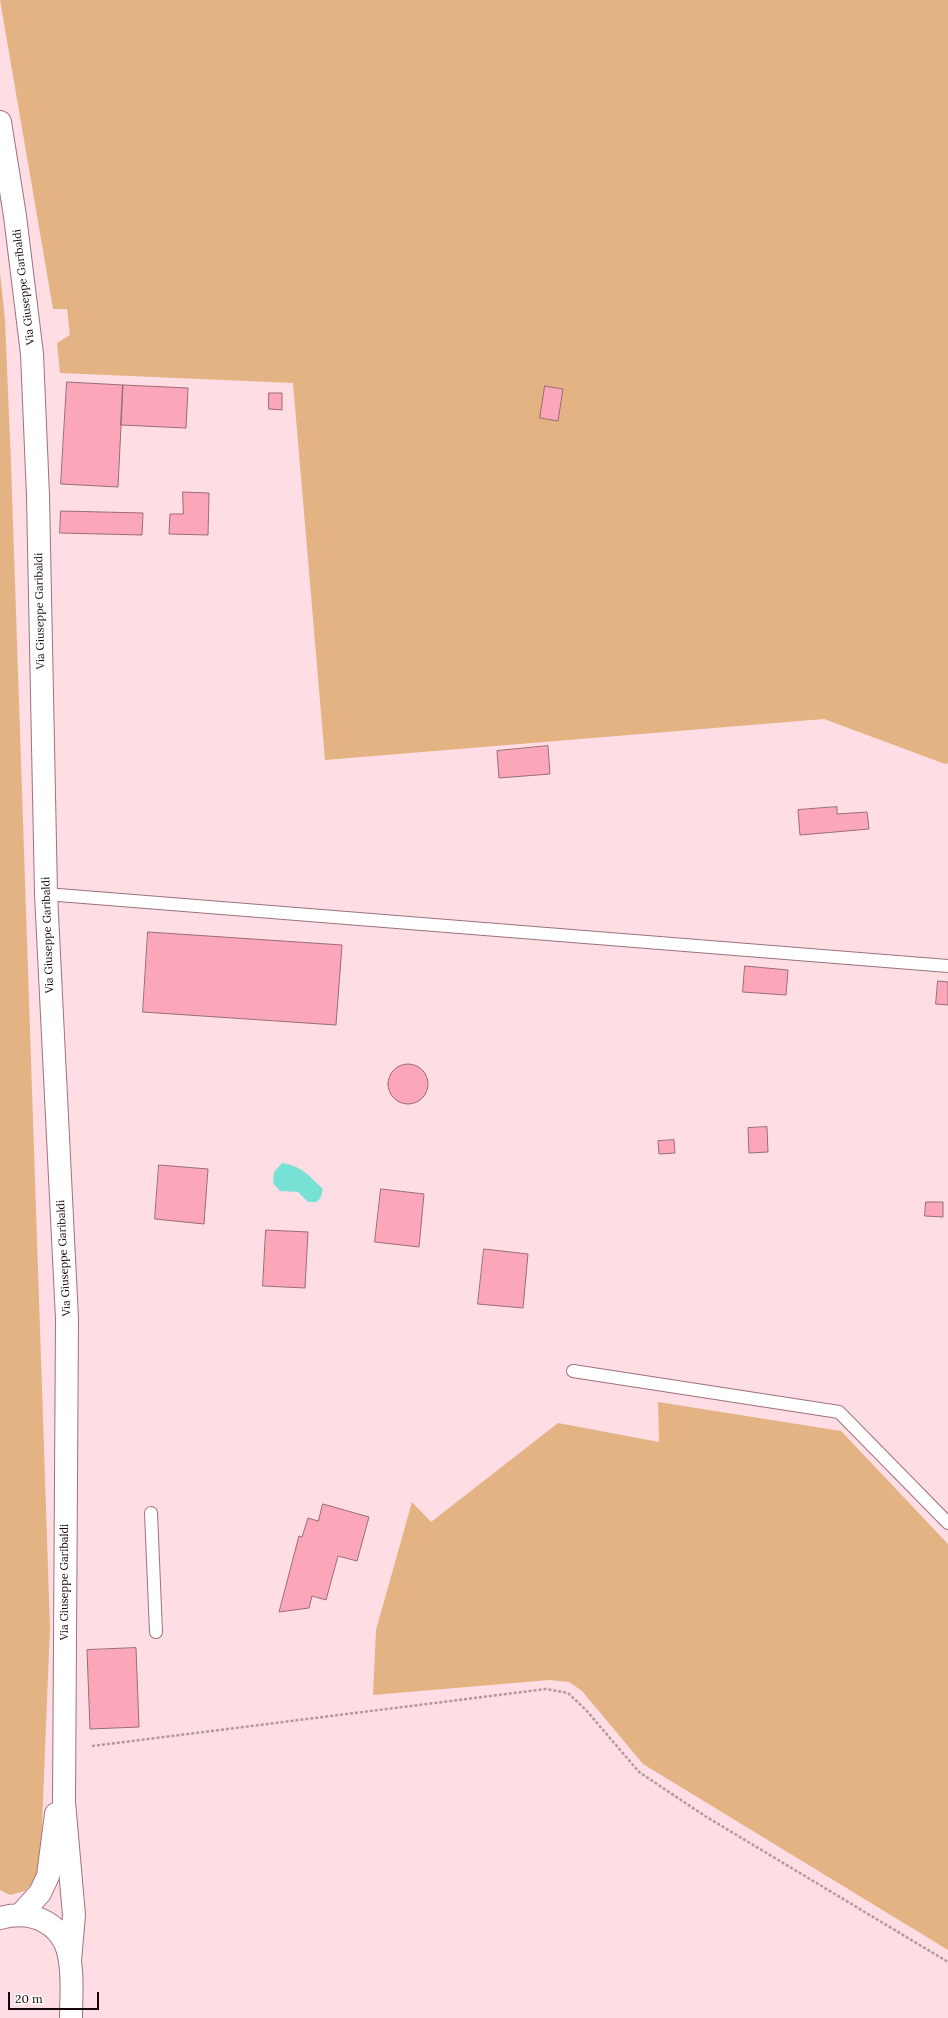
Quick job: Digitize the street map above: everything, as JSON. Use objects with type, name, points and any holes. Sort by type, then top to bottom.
[{"type":"main road","name":"Via Giuseppe Garibaldi","points":[[0,122],[16,216],[32,354],[38,496],[46,894],[67,1320],[64,1749]]},
{"type":"main road","points":[[8,1914],[40,1892],[48,1876],[64,1749]]},
{"type":"main road","points":[[64,1749],[64,1802],[74,1914],[70,1961],[71,2018]]},
{"type":"main road","points":[[8,1914],[42,1919],[58,1932],[64,1940],[70,1961]]},
{"type":"lane","points":[[46,894],[948,966]]},
{"type":"lane","points":[[573,1371],[839,1412],[948,1523]]},
{"type":"lane","points":[[151,1513],[156,1632]]},
{"type":"path","points":[[64,1749],[546,1689],[568,1693],[586,1710],[639,1772],[704,1816],[948,1962]]},
{"type":"shaded area","points":[[0,0],[948,0],[948,763],[945,764],[824,719],[325,760],[293,383],[60,373],[57,343],[70,335],[67,309],[53,309]]},
{"type":"shaded area","points":[[0,272],[5,320],[11,463],[50,1627],[40,1875],[25,1891],[10,1895],[0,1890]]},
{"type":"shaded area","points":[[658,1402],[841,1431],[948,1544],[948,1950],[643,1764],[582,1691],[569,1682],[549,1680],[373,1695],[376,1630],[412,1502],[431,1522],[558,1423],[659,1442]]},
{"type":"water","points":[[282,1163],[295,1166],[300,1169],[323,1189],[321,1197],[317,1202],[308,1202],[298,1192],[280,1191],[273,1183],[274,1172]]},
{"type":"building","points":[[67,382],[123,385],[118,487],[61,484]]},
{"type":"building","points":[[123,385],[188,388],[186,428],[121,425]]},
{"type":"building","points":[[545,386],[563,389],[558,421],[540,418]]},
{"type":"building","points":[[269,393],[282,393],[282,410],[269,409]]},
{"type":"building","points":[[183,492],[209,493],[208,535],[169,534],[170,514],[183,514]]},
{"type":"building","points":[[61,511],[143,513],[142,535],[60,533]]},
{"type":"building","points":[[548,746],[550,774],[499,778],[497,751]]},
{"type":"building","points":[[837,807],[837,814],[867,812],[869,829],[800,835],[798,810]]},
{"type":"building","points":[[148,932],[342,945],[336,1025],[143,1012]]},
{"type":"building","points":[[745,966],[788,970],[786,995],[743,992]]},
{"type":"building","points":[[938,981],[948,982],[948,1005],[936,1004]]},
{"type":"building","points":[[412,1064],[419,1067],[425,1073],[428,1084],[427,1092],[419,1101],[412,1104],[404,1104],[397,1101],[389,1092],[388,1080],[391,1073],[400,1065]]},
{"type":"building","points":[[767,1127],[768,1152],[749,1153],[748,1128]]},
{"type":"building","points":[[674,1140],[675,1153],[659,1154],[658,1141]]},
{"type":"building","points":[[159,1165],[208,1169],[204,1224],[155,1219]]},
{"type":"building","points":[[381,1189],[424,1194],[419,1247],[375,1242]]},
{"type":"building","points":[[926,1202],[943,1202],[943,1217],[925,1216]]},
{"type":"building","points":[[266,1230],[308,1232],[305,1288],[263,1286]]},
{"type":"building","points":[[484,1249],[528,1254],[523,1308],[478,1304]]},
{"type":"building","points":[[323,1504],[369,1517],[357,1561],[338,1556],[326,1600],[312,1596],[309,1608],[279,1612],[299,1536],[302,1537],[308,1518],[318,1521]]},
{"type":"building","points":[[136,1648],[139,1727],[90,1729],[87,1650]]}]
